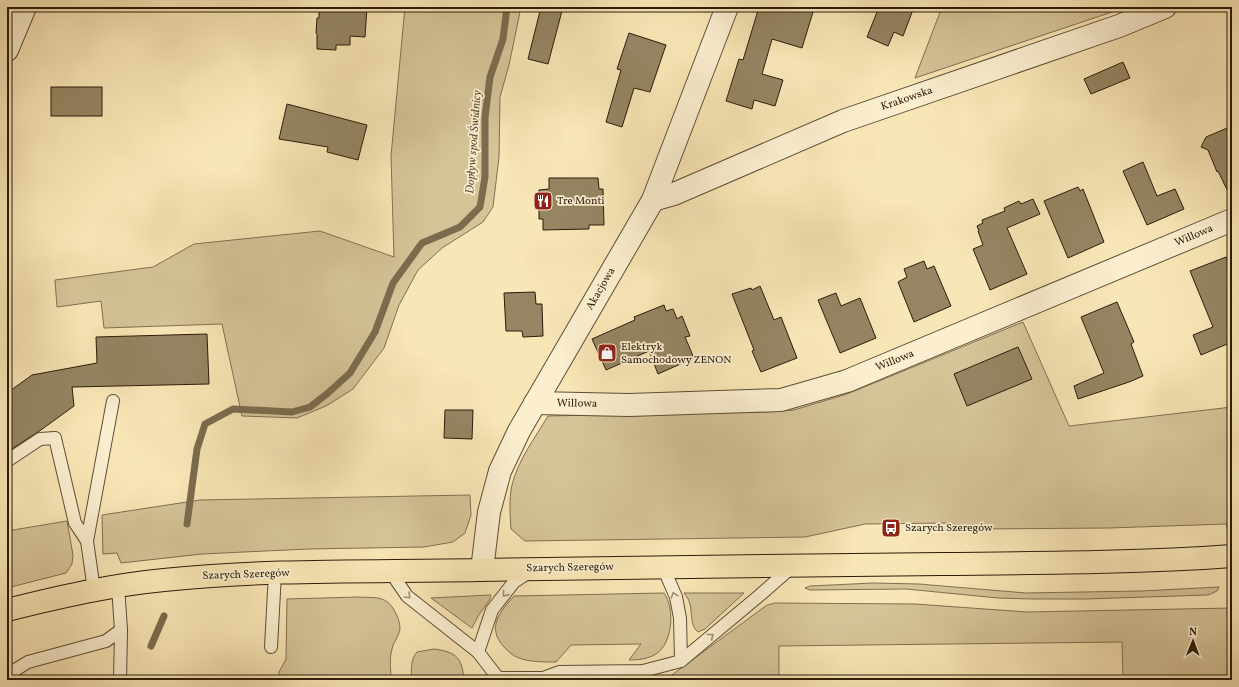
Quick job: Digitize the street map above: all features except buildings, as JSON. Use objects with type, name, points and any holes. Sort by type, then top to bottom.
[{"type":"main road","name":"Szarych Szeregów","points":[[7,610],[118,586],[197,577],[275,573],[663,566],[792,567],[1045,563],[1200,559],[1232,556]]},
{"type":"street","points":[[7,50],[24,7]]},
{"type":"street","name":"Akacjowa","points":[[482,570],[489,512],[500,471],[519,431],[653,200],[727,7]]},
{"type":"street","name":"Krakowska","points":[[653,200],[674,194],[843,121],[1112,28],[1165,7]]},
{"type":"street","name":"Willowa","points":[[535,403],[629,405],[781,400],[847,381],[1232,220]]},
{"type":"lane","points":[[94,590],[87,541],[113,401]]},
{"type":"lane","points":[[7,461],[40,439],[55,438],[75,523],[87,541]]},
{"type":"lane","points":[[663,566],[676,597],[680,618],[681,661]]},
{"type":"lane","points":[[390,571],[407,596],[478,652],[498,678],[543,678],[559,672],[643,671],[681,661],[792,567]]},
{"type":"lane","points":[[478,652],[492,610],[514,582],[534,569]]},
{"type":"lane","points":[[271,647],[275,573]]},
{"type":"lane","points":[[118,586],[121,630],[120,680]]},
{"type":"lane","points":[[7,675],[28,662],[106,641],[121,630]]},
{"type":"shaded area","points":[[405,7],[521,7],[509,65],[500,97],[499,157],[493,207],[483,222],[442,248],[418,270],[399,305],[384,348],[353,389],[326,406],[297,418],[242,416],[222,324],[104,328],[101,301],[57,307],[55,280],[153,267],[194,244],[320,231],[394,257],[391,156]]},
{"type":"shaded area","points":[[942,7],[1127,7],[915,78]]},
{"type":"shaded area","points":[[1023,322],[1069,426],[1232,407],[1232,531],[1228,531],[1226,524],[1109,528],[976,529],[948,523],[865,524],[805,537],[525,541],[511,529],[510,496],[512,485],[518,467],[527,449],[548,416],[763,412],[794,410],[847,394]]},
{"type":"shaded area","points":[[470,495],[471,515],[465,533],[453,542],[424,547],[308,549],[202,554],[121,563],[117,553],[103,554],[102,515],[200,500]]},
{"type":"shaded area","points":[[67,521],[73,555],[72,564],[66,573],[7,588],[7,531]]},
{"type":"shaded area","points":[[873,583],[919,584],[1026,593],[1141,591],[1219,587],[1217,591],[1208,595],[1086,599],[998,598],[906,589],[810,590],[805,588],[810,586]]},
{"type":"shaded area","points":[[664,593],[668,599],[670,607],[671,616],[669,634],[662,649],[653,656],[646,658],[629,660],[641,644],[571,645],[556,662],[537,662],[513,655],[504,647],[496,633],[497,620],[504,608],[514,596]]},
{"type":"shaded area","points":[[684,593],[744,593],[705,629],[698,632],[693,626],[690,605]]},
{"type":"shaded area","points":[[491,595],[472,628],[431,598]]},
{"type":"shaded area","points":[[358,597],[380,598],[384,600],[392,607],[398,618],[400,629],[391,653],[391,680],[279,680],[279,672],[286,659],[287,599]]},
{"type":"shaded area","points":[[775,603],[915,604],[1027,612],[1232,608],[1232,679],[1123,679],[1122,642],[779,646],[779,680],[665,680],[767,605]]},
{"type":"shaded area","points":[[434,649],[448,652],[457,657],[462,666],[464,680],[411,680],[412,662],[417,652]]},
{"type":"waterway","name":"Dopływ spod Świdnicy","points":[[187,524],[197,449],[205,424],[233,409],[292,412],[310,407],[328,393],[350,373],[375,332],[393,283],[422,243],[460,227],[480,207],[485,177],[485,117],[490,77],[503,39],[507,7]]},
{"type":"waterway","name":"Dopływ spod Świdnicy","points":[[151,646],[164,616]]},
{"type":"place","name":"Tre Monti","points":[[543,201]]},
{"type":"place","name":"Elektryk Samochodowy ZENON","points":[[607,353]]},
{"type":"place","name":"Szarych Szeregów","points":[[891,528]]}]
